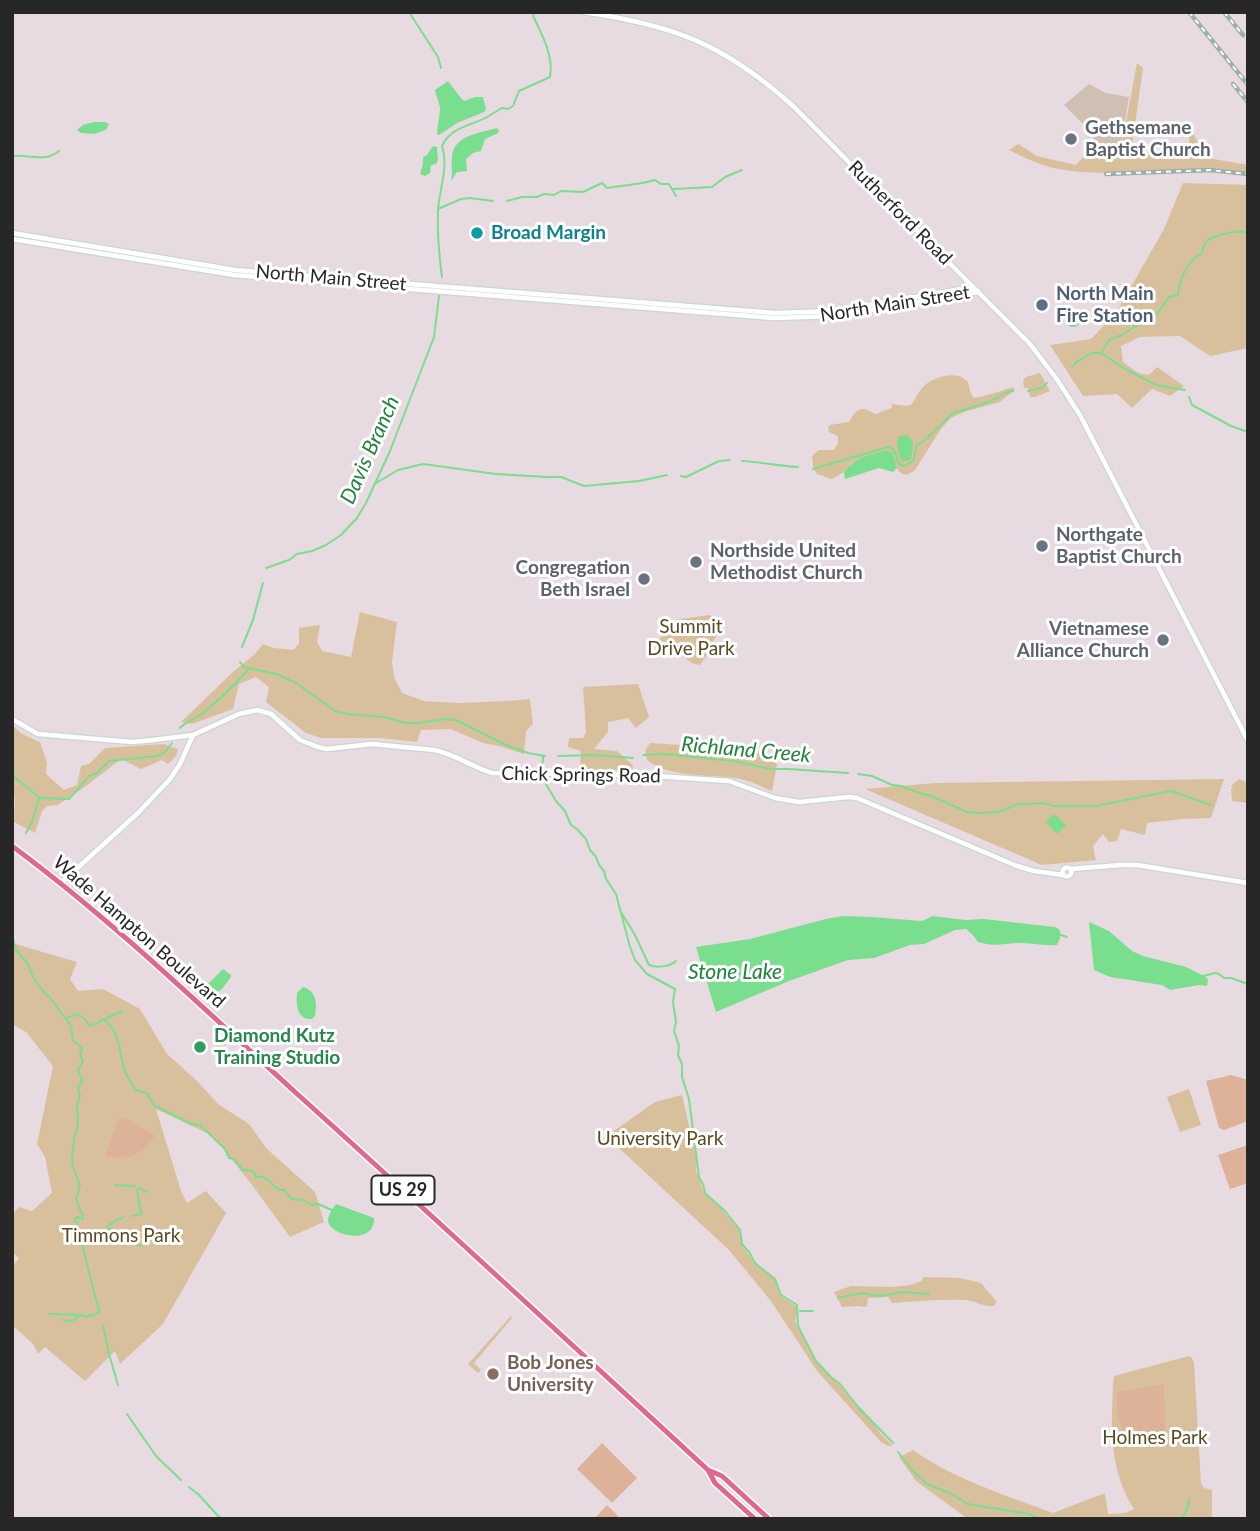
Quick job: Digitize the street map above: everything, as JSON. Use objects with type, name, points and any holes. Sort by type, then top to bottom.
[{"type":"main road","name":"Wade Hampton Boulevard","points":[[12,846],[61,883],[139,949],[583,1354],[708,1471],[715,1483],[755,1519]]},
{"type":"main road","name":"Wade Hampton Boulevard","points":[[708,1471],[722,1476],[769,1519]]},
{"type":"street","name":"Rutherford Road","points":[[583,12],[642,22],[670,30],[706,44],[752,72],[793,106],[1038,352],[1074,406],[1248,741]]},
{"type":"street","name":"North Main Street","points":[[12,233],[235,270],[775,313],[834,311],[956,290],[978,291]]},
{"type":"street","name":"North Main Street","points":[[12,239],[234,275],[774,318],[835,316],[978,291]]},
{"type":"street","name":"Chick Springs Road","points":[[193,734],[239,714],[257,710],[271,714],[299,740],[312,746],[327,748],[372,744],[434,750],[492,773],[639,775],[729,782],[799,802],[858,798],[1034,872],[1063,873],[1066,868],[1070,872],[1121,864],[1248,883]]},
{"type":"street","points":[[12,719],[38,734],[97,740],[132,742],[193,734]]},
{"type":"street","points":[[61,883],[139,813],[170,779],[193,734]]},
{"type":"green space","points":[[1137,63],[1143,68],[1131,153],[1179,154],[1189,150],[1189,135],[1194,135],[1204,154],[1214,159],[1248,165],[1248,172],[1083,172],[1046,166],[1009,150],[1018,144],[1037,156],[1076,165],[1087,153],[1119,159]]},
{"type":"green space","points":[[1183,183],[1248,185],[1248,348],[1210,356],[1180,336],[1140,337],[1121,346],[1123,362],[1138,373],[1149,375],[1157,367],[1184,386],[1170,396],[1152,389],[1132,408],[1117,394],[1083,396],[1050,345],[1091,339],[1116,313],[1164,229]]},
{"type":"green space","points":[[1040,373],[1050,391],[1030,397],[1028,388],[1024,388],[1023,380]]},
{"type":"green space","points":[[949,375],[960,376],[968,382],[974,398],[1013,387],[1015,390],[1000,402],[951,418],[915,470],[910,473],[905,475],[899,471],[892,453],[852,463],[832,479],[817,474],[812,456],[819,450],[834,450],[838,443],[838,436],[829,432],[830,425],[849,422],[860,409],[875,414],[892,408],[891,404],[912,404],[926,384]]},
{"type":"green space","points":[[360,612],[397,622],[392,662],[394,677],[402,693],[424,701],[459,703],[530,699],[533,724],[526,731],[524,754],[483,743],[451,729],[421,730],[417,742],[381,738],[321,738],[306,733],[266,702],[269,687],[256,677],[239,684],[233,709],[192,724],[181,722],[263,644],[293,650],[299,644],[299,628],[320,625],[317,642],[322,651],[351,657]]},
{"type":"green space","name":"Summit Drive Park","points":[[709,615],[715,619],[718,634],[700,665],[692,663],[659,640],[675,620]]},
{"type":"green space","points":[[638,684],[649,717],[636,728],[628,718],[608,722],[608,732],[594,749],[617,751],[633,765],[632,770],[580,770],[581,751],[568,747],[569,738],[583,738],[586,732],[583,687]]},
{"type":"green space","points":[[12,725],[22,734],[40,742],[47,763],[46,774],[64,790],[77,785],[81,766],[89,764],[105,748],[164,744],[178,749],[176,756],[168,764],[162,760],[141,769],[121,759],[58,805],[47,806],[42,811],[35,833],[14,822]]},
{"type":"green space","points":[[650,743],[680,745],[701,754],[735,752],[752,756],[757,752],[777,764],[772,791],[741,779],[669,771],[647,760],[645,751]]},
{"type":"green space","points":[[1224,779],[1211,818],[1147,823],[1145,835],[1121,829],[1117,841],[1109,842],[1103,834],[1093,846],[1096,860],[1042,865],[865,789],[936,783]]},
{"type":"green space","points":[[1239,779],[1248,783],[1248,803],[1232,801],[1231,786]]},
{"type":"green space","name":"Timmons Park","points":[[12,937],[15,944],[77,962],[70,979],[78,991],[103,989],[140,1009],[167,1054],[218,1104],[249,1124],[267,1149],[315,1192],[324,1222],[290,1237],[213,1136],[156,1109],[187,1203],[206,1191],[226,1213],[163,1324],[120,1364],[115,1351],[85,1381],[45,1347],[38,1354],[33,1344],[12,1325],[12,1267],[19,1258],[12,1252],[12,1215],[19,1207],[32,1211],[52,1193],[45,1157],[37,1144],[53,1066],[26,1032],[12,1024]]},
{"type":"green space","points":[[1231,1075],[1248,1080],[1248,1121],[1224,1130],[1219,1128],[1206,1081]]},
{"type":"green space","points":[[1189,1089],[1201,1125],[1180,1132],[1167,1097]]},
{"type":"green space","name":"University Park","points":[[682,1095],[697,1161],[696,1171],[703,1191],[739,1230],[743,1247],[754,1262],[777,1281],[780,1296],[796,1306],[798,1311],[795,1321],[814,1358],[893,1446],[881,1442],[817,1371],[771,1301],[729,1250],[621,1150],[614,1145],[601,1144],[601,1140],[655,1102]]},
{"type":"green space","points":[[124,1117],[155,1135],[146,1148],[134,1155],[105,1156],[118,1120]]},
{"type":"green space","points":[[1248,1145],[1248,1183],[1230,1189],[1218,1155]]},
{"type":"green space","points":[[923,1277],[960,1278],[981,1283],[997,1302],[994,1306],[966,1300],[892,1303],[888,1297],[868,1298],[867,1307],[842,1307],[834,1292],[851,1286],[910,1285],[922,1281]]},
{"type":"green space","points":[[511,1316],[474,1363],[481,1370],[478,1373],[468,1364]]},
{"type":"green space","name":"Holmes Park","points":[[1189,1356],[1194,1363],[1201,1483],[1204,1488],[1212,1490],[1212,1519],[968,1519],[916,1481],[899,1457],[913,1450],[963,1478],[1053,1513],[1105,1493],[1108,1514],[1125,1513],[1134,1509],[1122,1485],[1113,1448],[1114,1376]]},
{"type":"green space","points":[[1164,1384],[1165,1437],[1143,1439],[1124,1430],[1118,1416],[1117,1392]]},
{"type":"green space","points":[[602,1443],[637,1478],[612,1503],[577,1469]]},
{"type":"green space","points":[[607,1505],[621,1519],[594,1519]]},
{"type":"shaded area","points":[[1089,84],[1106,93],[1129,97],[1119,159],[1087,153],[1097,144],[1089,130],[1064,105]]},
{"type":"water","points":[[448,81],[464,101],[483,97],[486,109],[439,135],[440,108],[435,90]]},
{"type":"water","points":[[94,122],[109,124],[106,130],[94,134],[77,130],[83,125]]},
{"type":"water","points":[[497,128],[498,133],[485,139],[481,151],[466,159],[467,171],[457,172],[451,181],[452,158],[457,144],[468,136]]},
{"type":"water","points":[[433,146],[437,147],[438,160],[431,165],[430,173],[425,176],[420,174],[423,157]]},
{"type":"water","points":[[1073,311],[1079,313],[1079,325],[1073,327],[1067,325],[1065,319],[1067,313]]},
{"type":"water","points":[[907,435],[913,441],[913,448],[912,456],[905,461],[901,460],[897,445],[899,436]]},
{"type":"water","points":[[884,451],[892,452],[897,468],[893,472],[879,468],[845,479],[844,472],[857,461]]},
{"type":"water","points":[[1054,814],[1066,825],[1057,834],[1046,822]]},
{"type":"water","name":"Stone Lake","points":[[843,916],[922,921],[933,916],[983,919],[1055,927],[1060,930],[1060,938],[1057,945],[994,945],[978,942],[966,929],[955,930],[924,944],[910,945],[874,958],[848,960],[716,1012],[696,947],[750,939]]},
{"type":"water","points":[[1089,922],[1109,931],[1132,951],[1186,967],[1206,977],[1207,986],[1170,990],[1162,985],[1110,977],[1094,970]]},
{"type":"water","points":[[223,969],[231,977],[215,994],[206,986]]},
{"type":"water","points":[[303,987],[315,998],[315,1016],[312,1019],[303,1017],[298,1011],[297,993]]},
{"type":"water","points":[[336,1204],[374,1218],[372,1227],[367,1233],[351,1236],[335,1230],[328,1220]]},
{"type":"waterway","points":[[409,12],[438,57],[441,68]]},
{"type":"waterway","name":"Davis Branch","points":[[442,277],[438,244],[439,203],[444,170],[442,146],[456,131],[502,108],[508,109],[513,106],[519,91],[550,77],[549,54],[533,16],[535,12]]},
{"type":"waterway","points":[[12,156],[48,157],[59,151]]},
{"type":"waterway","points":[[674,189],[712,187],[725,177],[742,170]]},
{"type":"waterway","points":[[507,201],[544,194],[554,195],[561,191],[583,192],[602,183],[607,188],[655,180],[661,184],[669,184],[676,196]]},
{"type":"waterway","points":[[440,208],[461,199],[493,201]]},
{"type":"waterway","points":[[1101,353],[1109,340],[1147,321],[1158,313],[1169,297],[1178,295],[1185,271],[1202,253],[1209,239],[1233,232],[1248,233]]},
{"type":"waterway","name":"Davis Branch","points":[[266,568],[326,545],[341,535],[357,518],[390,451],[434,337],[439,296]]},
{"type":"waterway","points":[[1072,367],[1092,353],[1101,353],[1156,385],[1185,390]]},
{"type":"waterway","points":[[1028,391],[1041,388],[1047,383]]},
{"type":"waterway","points":[[813,469],[888,447],[893,449],[900,465],[905,466],[913,461],[917,445],[953,413],[1013,391]]},
{"type":"waterway","points":[[1189,397],[1192,405],[1248,432]]},
{"type":"waterway","points":[[681,476],[686,477],[719,461],[730,460]]},
{"type":"waterway","points":[[742,461],[798,467]]},
{"type":"waterway","points":[[376,483],[398,470],[423,464],[496,474],[561,477],[584,486],[639,481],[667,475]]},
{"type":"waterway","name":"Davis Branch","points":[[242,647],[263,583]]},
{"type":"waterway","name":"Richland Creek","points":[[240,662],[244,667],[276,674],[296,683],[335,711],[384,717],[405,723],[456,720],[506,745],[545,756]]},
{"type":"waterway","name":"Richland Creek","points":[[180,728],[205,712],[249,669]]},
{"type":"waterway","name":"Richland Creek","points":[[12,775],[40,798],[69,799],[89,776],[97,773],[109,761],[157,756],[164,753],[172,743]]},
{"type":"waterway","name":"Richland Creek","points":[[643,755],[664,754],[733,761],[771,769],[848,773]]},
{"type":"waterway","name":"Richland Creek","points":[[558,756],[633,758]]},
{"type":"waterway","points":[[542,770],[543,757]]},
{"type":"waterway","name":"Richland Creek","points":[[858,774],[872,776],[892,785],[929,795],[967,812],[977,813],[999,812],[1018,804],[1096,806],[1171,791],[1211,805]]},
{"type":"waterway","points":[[543,779],[565,811],[571,825],[586,839],[616,894],[635,960],[647,974],[675,989],[674,1031],[689,1099],[699,1177],[705,1193],[725,1211],[740,1230],[742,1244],[755,1263],[775,1279],[781,1295],[797,1305],[798,1326],[816,1361],[893,1443]]},
{"type":"waterway","points":[[26,833],[39,799]]},
{"type":"waterway","points":[[621,912],[649,965],[670,965],[676,961]]},
{"type":"waterway","points":[[1058,934],[1067,937]]},
{"type":"waterway","points":[[12,935],[16,950],[28,964],[34,979],[71,1026],[73,1040],[82,1048],[80,1055],[83,1061],[78,1071],[82,1081],[78,1088],[78,1124],[72,1160],[80,1186],[76,1199],[83,1217],[75,1218],[100,1313]]},
{"type":"waterway","points":[[1203,976],[1215,973],[1248,984]]},
{"type":"waterway","points":[[105,1019],[122,1011]]},
{"type":"waterway","points":[[67,1018],[77,1014],[85,1019],[89,1026],[102,1019],[108,1024],[116,1035],[126,1073],[135,1090],[147,1093],[155,1106],[192,1124],[200,1125],[243,1170],[253,1171],[256,1177],[264,1177],[279,1190],[284,1190],[292,1199],[332,1210]]},
{"type":"waterway","points":[[115,1185],[135,1186]]},
{"type":"waterway","points":[[138,1188],[148,1192]]},
{"type":"waterway","points":[[132,1216],[141,1214],[137,1190]]},
{"type":"waterway","points":[[107,1227],[124,1217]]},
{"type":"waterway","points":[[107,1227],[141,1246]]},
{"type":"waterway","points":[[838,1298],[862,1293],[879,1296],[903,1292],[929,1294]]},
{"type":"waterway","points":[[800,1311],[813,1311]]},
{"type":"waterway","points":[[49,1314],[87,1317],[98,1312]]},
{"type":"waterway","points":[[63,1320],[72,1321],[79,1316]]},
{"type":"waterway","points":[[103,1326],[118,1385]]},
{"type":"waterway","points":[[127,1414],[156,1456],[181,1480]]},
{"type":"waterway","points":[[898,1452],[927,1484],[952,1494],[967,1504],[1029,1514],[1039,1519]]},
{"type":"waterway","points":[[189,1487],[221,1519]]},
{"type":"waterway","points":[[1181,1519],[1189,1500]]},
{"type":"railway","points":[[1189,12],[1248,85]]},
{"type":"railway","points":[[1224,12],[1243,35]]},
{"type":"railway","points":[[1233,84],[1248,102]]},
{"type":"railway","points":[[1106,174],[1210,170],[1248,174]]},
{"type":"place","name":"Gethsemane Baptist Church","points":[[1071,139]]},
{"type":"place","name":"Broad Margin","points":[[477,233]]},
{"type":"place","name":"North Main Fire Station","points":[[1042,305]]},
{"type":"place","name":"Northgate Baptist Church","points":[[1042,546]]},
{"type":"place","name":"Northside United Methodist Church","points":[[696,562]]},
{"type":"place","name":"Congregation Beth Israel","points":[[644,579]]},
{"type":"place","name":"Vietnamese Alliance Church","points":[[1163,640]]},
{"type":"place","name":"Diamond Kutz Training Studio","points":[[200,1047]]},
{"type":"place","name":"Bob Jones University","points":[[493,1374]]}]
